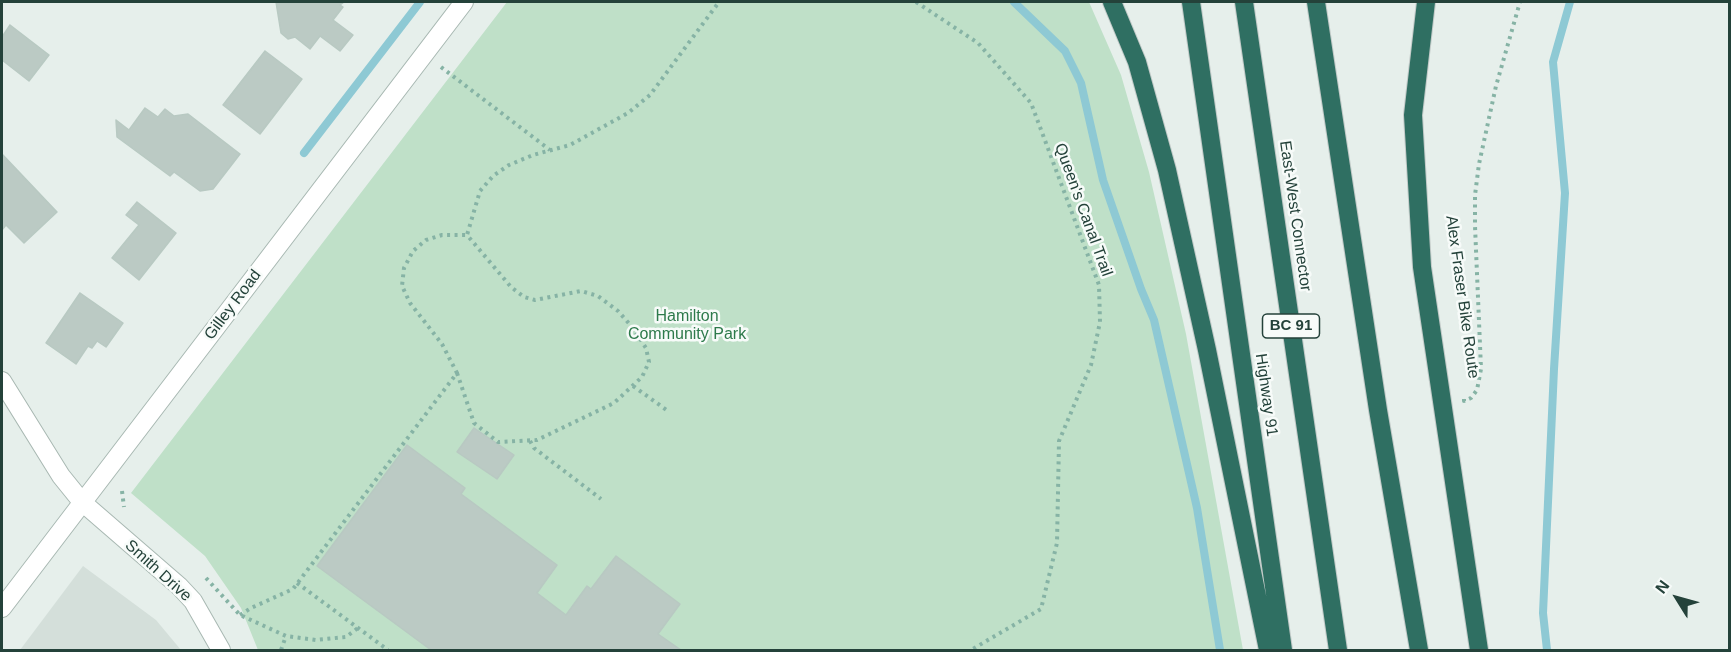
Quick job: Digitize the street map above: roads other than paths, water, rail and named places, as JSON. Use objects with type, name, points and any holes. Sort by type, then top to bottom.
[{"type":"highway","points":[[1112,2],[1137,62],[1167,170],[1207,350],[1268,651]]},
{"type":"highway","name":"Highway 91","points":[[1191,2],[1283,651]]},
{"type":"highway","name":"East-West Connector","points":[[1244,2],[1338,651]]},
{"type":"highway","points":[[1316,2],[1378,410],[1419,651]]},
{"type":"highway","points":[[1426,2],[1413,115],[1422,267],[1479,651]]},
{"type":"street","name":"Gilley Road","points":[[2,608],[464,2]]},
{"type":"street","name":"Smith Drive","points":[[2,381],[61,476],[82,502],[179,586],[193,601],[220,651]]},
{"type":"waterway","points":[[304,153],[420,2]]},
{"type":"waterway","points":[[1014,2],[1065,51],[1081,83],[1103,180],[1154,320],[1197,508],[1220,650]]},
{"type":"waterway","points":[[1547,650],[1543,613],[1565,193],[1553,62],[1570,2]]},
{"type":"park label","name":"Hamilton Community Park","points":[[687,326]]}]
